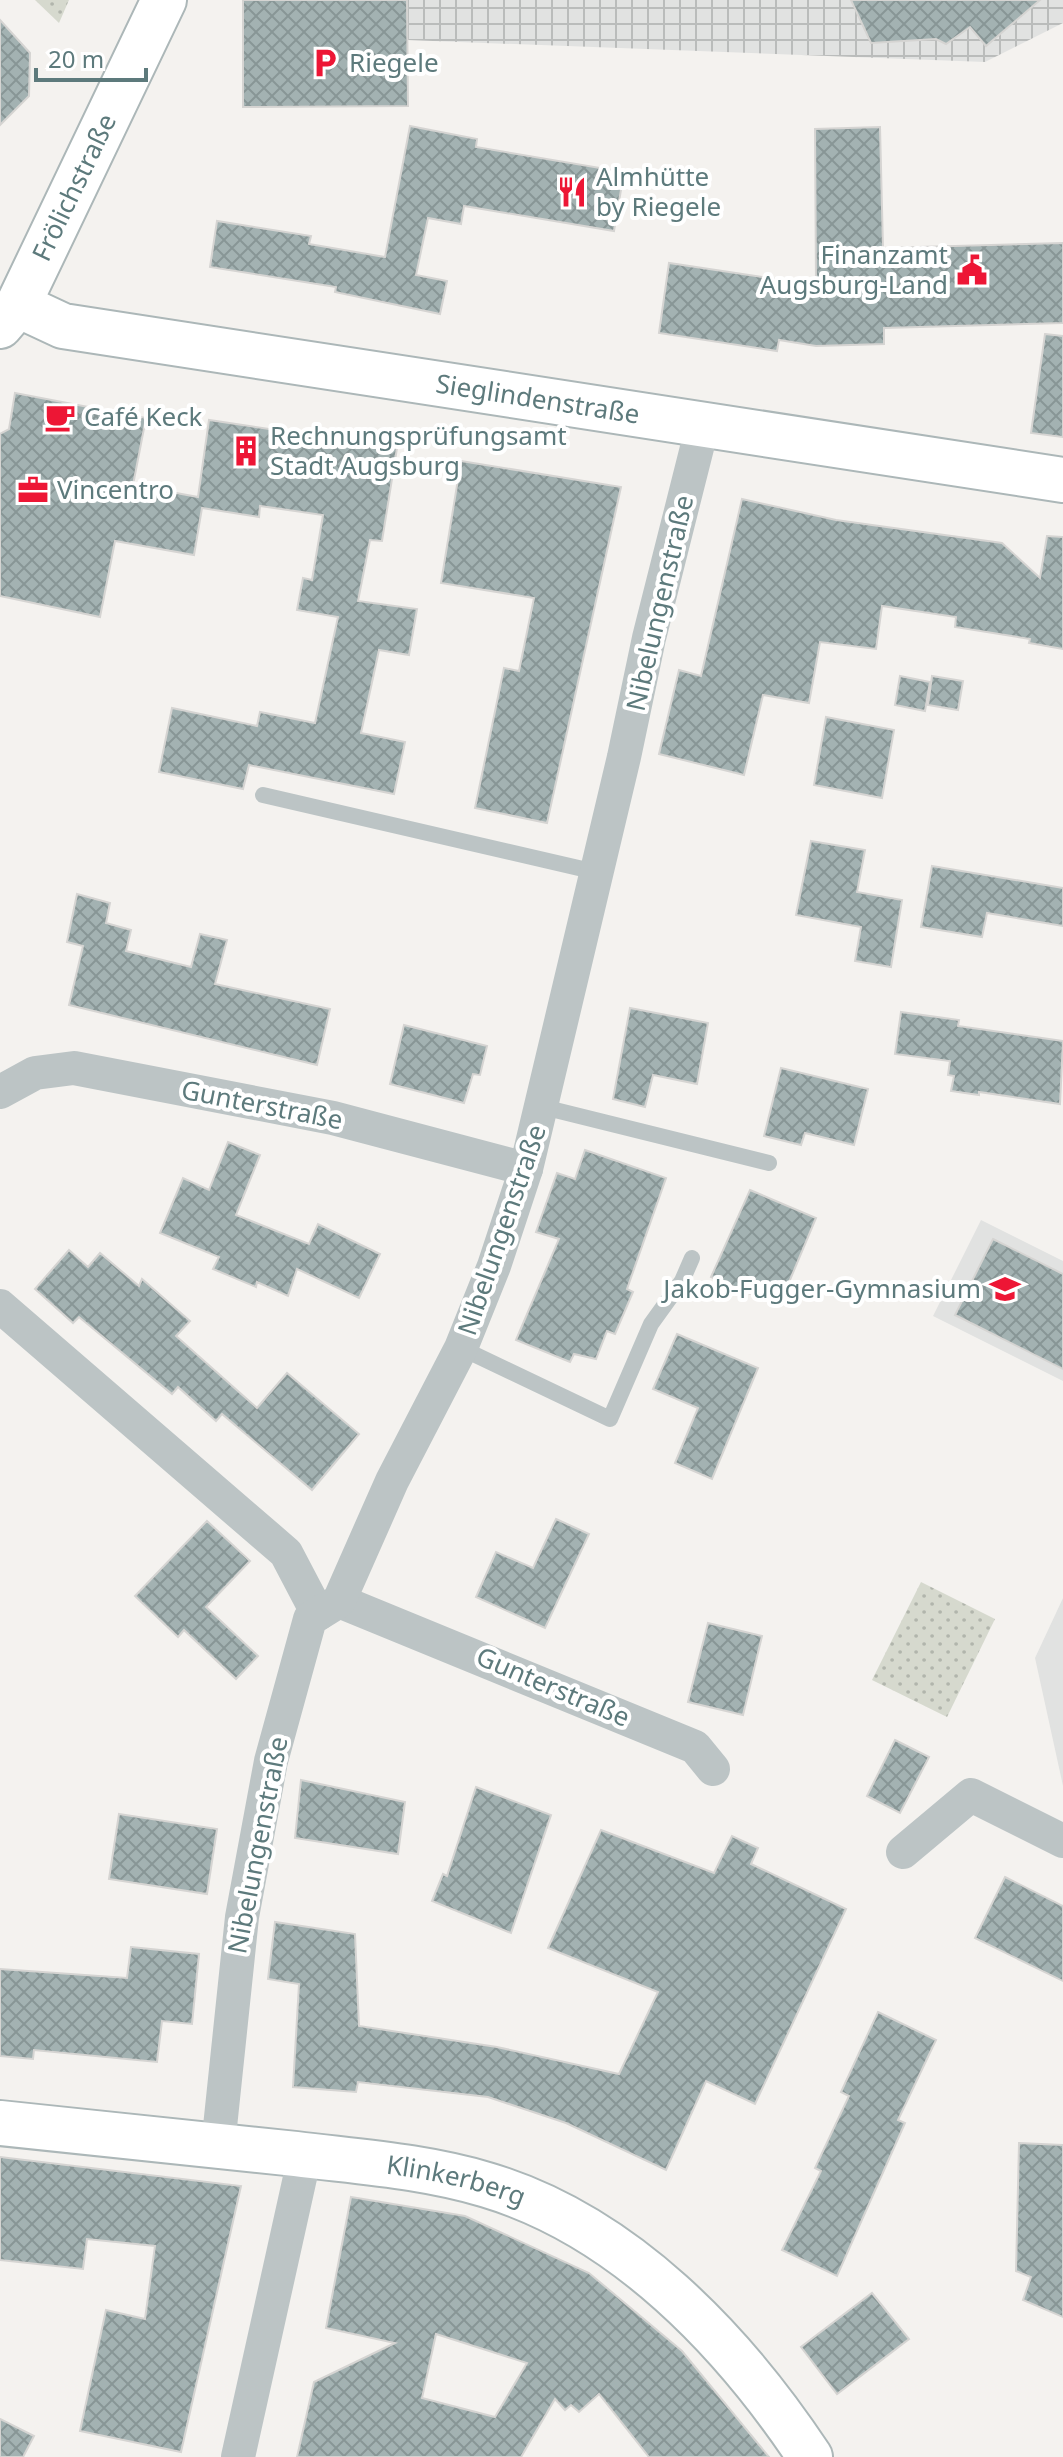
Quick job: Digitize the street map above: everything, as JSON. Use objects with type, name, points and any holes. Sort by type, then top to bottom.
[{"type":"street","name":"Frölichstraße","points":[[9,316],[164,0]]},
{"type":"street","name":"Sieglindenstraße","points":[[9,316],[1063,480]]},
{"type":"street","name":"Nibelungenstraße","points":[[218,2146],[237,1948],[271,1761],[310,1619],[329,1608],[461,1348],[494,1266],[526,1169],[543,1107],[649,638],[703,424]]},
{"type":"street","name":"Gunterstraße","points":[[0,1092],[35,1073],[74,1068],[333,1118],[526,1169]]},
{"type":"street","points":[[0,1306],[286,1553],[329,1608]]},
{"type":"street","name":"Gunterstraße","points":[[329,1608],[695,1747],[713,1769]]},
{"type":"street","points":[[903,1852],[971,1795],[1063,1841]]},
{"type":"street","name":"Klinkerberg","points":[[0,2123],[412,2167],[489,2185],[547,2210],[616,2248],[701,2321],[767,2397],[810,2457]]},
{"type":"street","points":[[238,2457],[305,2155]]},
{"type":"lane","points":[[263,795],[596,872]]},
{"type":"lane","points":[[543,1107],[769,1163]]},
{"type":"lane","points":[[461,1348],[610,1419],[651,1324],[682,1281],[692,1258]]},
{"type":"shaded area","points":[[35,0],[69,0],[59,23]]},
{"type":"shaded area","points":[[243,0],[1063,0],[1063,23],[985,62],[407,40],[370,81],[370,107],[243,107]]},
{"type":"shaded area","name":"Jakob-Fugger-Gymnasium","points":[[981,1220],[1063,1261],[1063,1381],[933,1316]]},
{"type":"shaded area","points":[[921,1582],[995,1619],[947,1717],[872,1680]]},
{"type":"shaded area","points":[[1063,1598],[1063,1786],[1035,1658]]},
{"type":"building","name":"Riegele","points":[[243,0],[407,0],[408,106],[243,107]]},
{"type":"building","points":[[851,0],[1040,0],[986,46],[970,27],[946,44],[936,39],[871,43]]},
{"type":"building","points":[[0,20],[30,53],[29,96],[0,125]]},
{"type":"building","points":[[410,126],[477,139],[476,147],[624,172],[614,231],[464,206],[461,224],[428,218],[416,275],[447,281],[440,314],[335,292],[336,287],[210,267],[217,221],[311,236],[309,244],[385,257]]},
{"type":"building","points":[[880,127],[883,248],[1063,243],[1063,323],[884,328],[884,344],[816,346],[779,340],[777,351],[659,333],[669,263],[816,285],[815,129]]},
{"type":"building","points":[[1045,334],[1063,336],[1063,437],[1031,433]]},
{"type":"building","points":[[15,393],[146,418],[133,485],[198,497],[209,420],[397,448],[382,541],[370,540],[358,601],[417,609],[409,655],[379,650],[361,733],[405,742],[394,794],[249,765],[243,789],[159,772],[172,708],[257,726],[260,712],[315,723],[338,617],[297,610],[303,578],[312,580],[323,515],[260,506],[259,517],[202,508],[194,555],[115,541],[100,617],[0,596],[0,434],[9,429]]},
{"type":"building","points":[[461,461],[621,487],[547,823],[475,808],[504,668],[519,671],[534,598],[441,583]]},
{"type":"building","points":[[742,499],[836,520],[1002,543],[1040,578],[1047,536],[1063,537],[1063,649],[1029,643],[1030,639],[955,627],[956,617],[882,606],[876,649],[820,642],[809,703],[763,695],[744,775],[659,754],[679,670],[701,676]]},
{"type":"building","points":[[900,676],[930,682],[925,711],[895,705]]},
{"type":"building","points":[[932,676],[963,681],[958,710],[928,705]]},
{"type":"building","points":[[826,717],[894,730],[882,798],[814,785]]},
{"type":"building","points":[[811,841],[865,850],[857,892],[902,900],[891,967],[855,961],[861,927],[796,915]]},
{"type":"building","points":[[932,866],[1063,888],[1063,926],[987,913],[982,937],[921,927]]},
{"type":"building","points":[[77,894],[110,903],[106,923],[131,930],[126,951],[191,967],[200,934],[227,940],[215,984],[330,1009],[317,1065],[69,1005],[83,946],[67,942]]},
{"type":"building","points":[[630,1008],[708,1023],[697,1084],[653,1075],[645,1107],[613,1099]]},
{"type":"building","points":[[901,1012],[959,1020],[958,1026],[1063,1041],[1060,1104],[951,1091],[954,1076],[948,1075],[950,1061],[895,1054]]},
{"type":"building","points":[[404,1025],[487,1046],[480,1075],[473,1074],[464,1103],[390,1084]]},
{"type":"building","points":[[781,1068],[868,1089],[854,1145],[805,1133],[801,1145],[764,1136]]},
{"type":"building","points":[[228,1142],[260,1155],[236,1215],[309,1244],[318,1224],[380,1254],[359,1298],[297,1269],[288,1296],[257,1282],[256,1287],[213,1269],[219,1257],[160,1233],[183,1178],[209,1190]]},
{"type":"building","points":[[585,1150],[666,1178],[627,1289],[633,1292],[615,1334],[607,1331],[596,1359],[574,1354],[570,1362],[516,1340],[559,1239],[536,1232],[557,1173],[575,1179]]},
{"type":"building","points":[[750,1190],[816,1218],[779,1306],[711,1277]]},
{"type":"building","name":"Jakob-Fugger-Gymnasium","points":[[993,1239],[1063,1274],[1063,1369],[955,1315]]},
{"type":"building","points":[[69,1250],[88,1267],[100,1253],[139,1286],[142,1279],[190,1321],[176,1336],[257,1408],[287,1373],[359,1434],[312,1490],[222,1414],[216,1421],[178,1387],[172,1394],[79,1317],[73,1323],[35,1289]]},
{"type":"building","points":[[677,1334],[758,1368],[712,1479],[675,1463],[698,1408],[653,1389]]},
{"type":"building","points":[[556,1519],[589,1534],[545,1628],[476,1597],[496,1552],[533,1568]]},
{"type":"building","points":[[207,1521],[250,1561],[206,1607],[258,1656],[236,1679],[184,1630],[178,1637],[135,1596]]},
{"type":"building","points":[[708,1623],[762,1636],[743,1715],[688,1702]]},
{"type":"building","points":[[895,1740],[929,1757],[900,1813],[867,1796]]},
{"type":"building","points":[[301,1780],[405,1802],[398,1854],[295,1838]]},
{"type":"building","points":[[476,1787],[551,1815],[511,1933],[432,1901],[443,1874],[447,1876]]},
{"type":"building","points":[[119,1814],[217,1829],[207,1894],[109,1879]]},
{"type":"building","points":[[601,1830],[714,1873],[732,1836],[758,1848],[751,1864],[846,1909],[755,2104],[706,2081],[666,2170],[566,2123],[488,2097],[358,2082],[356,2092],[293,2087],[299,1984],[268,1979],[275,1922],[355,1934],[359,2026],[497,2047],[619,2074],[658,1992],[548,1948]]},
{"type":"building","points":[[1005,1877],[1063,1906],[1063,1981],[975,1938]]},
{"type":"building","points":[[131,1947],[199,1954],[192,2024],[162,2021],[157,2062],[34,2050],[33,2059],[0,2056],[0,1969],[127,1978]]},
{"type":"building","points":[[878,2012],[936,2040],[898,2120],[905,2123],[837,2276],[782,2250],[821,2171],[815,2168],[849,2096],[841,2092]]},
{"type":"building","points":[[1019,2143],[1063,2145],[1063,2317],[1023,2300],[1031,2277],[1016,2271]]},
{"type":"building","points":[[0,2157],[241,2186],[181,2452],[80,2431],[106,2310],[145,2319],[155,2246],[87,2239],[83,2269],[0,2260]]},
{"type":"building","points":[[351,2197],[465,2216],[589,2273],[682,2351],[769,2457],[649,2457],[599,2394],[579,2412],[571,2405],[565,2410],[555,2399],[521,2457],[297,2457],[314,2382],[395,2343],[326,2328]],"holes":[[[436,2334],[527,2363],[495,2417],[422,2398]]]},
{"type":"building","points":[[872,2293],[909,2339],[837,2394],[801,2347]]},
{"type":"building","points":[[0,2419],[34,2436],[23,2457],[0,2457]]},
{"type":"place","name":"Riegele","points":[[325,63]]},
{"type":"place","name":"Almhütte by Riegele","points":[[572,192]]},
{"type":"place","name":"Finanzamt Augsburg-Land","points":[[972,270]]},
{"type":"place","name":"Café Keck","points":[[60,417]]},
{"type":"place","name":"Rechnungsprüfungsamt Stadt Augsburg","points":[[246,451]]},
{"type":"place","name":"Vincentro","points":[[33,490]]},
{"type":"place","name":"Jakob-Fugger-Gymnasium","points":[[1005,1289]]}]
